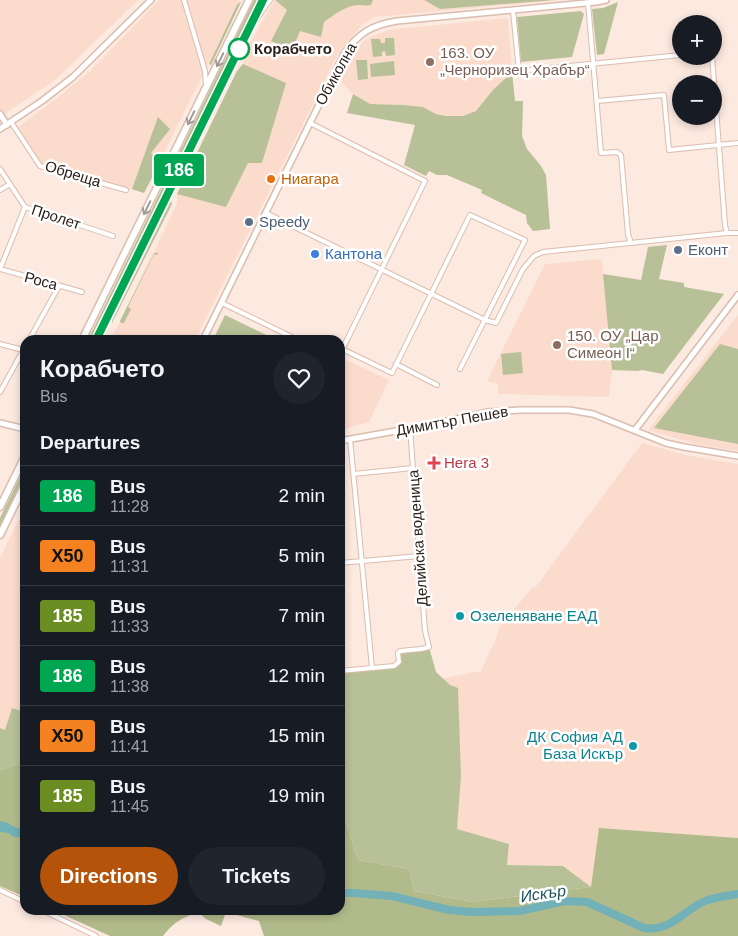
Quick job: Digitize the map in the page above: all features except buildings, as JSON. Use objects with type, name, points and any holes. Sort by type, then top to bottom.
[{"type":"highway","points":[[84,335],[249,0]]},
{"type":"highway","points":[[98,335],[263,0]]},
{"type":"highway","points":[[0,507],[20,466]]},
{"type":"highway","points":[[0,535],[20,494]]},
{"type":"main road","points":[[0,129],[42,101],[73,77],[151,0]]},
{"type":"main road","name":"Обиколна","points":[[206,335],[344,54],[360,35],[380,25],[397,21],[514,11],[606,0]]},
{"type":"main road","points":[[0,114],[9,124]]},
{"type":"main road","points":[[634,430],[738,295]]},
{"type":"main road","name":"Димитър Пешев","points":[[345,440],[488,412],[569,410],[593,414],[666,443],[738,456]]},
{"type":"main road","points":[[0,423],[20,428]]},
{"type":"street","points":[[184,0],[205,71],[206,89]]},
{"type":"street","points":[[244,37],[270,0]]},
{"type":"street","points":[[588,3],[602,153],[617,152],[621,156],[628,234],[631,243]]},
{"type":"street","points":[[514,11],[519,71],[672,56]]},
{"type":"street","points":[[713,65],[725,225],[728,232]]},
{"type":"street","points":[[597,101],[664,96],[669,150],[738,143]]},
{"type":"street","points":[[310,123],[425,180],[345,343]]},
{"type":"street","name":"Обреща","points":[[9,124],[40,166],[126,190]]},
{"type":"street","name":"Пролет","points":[[0,169],[25,207],[113,236]]},
{"type":"street","points":[[0,190],[10,184]]},
{"type":"street","name":"Роса","points":[[25,207],[0,269],[82,292]]},
{"type":"street","points":[[266,213],[485,320],[496,323],[523,269],[534,256],[543,252],[728,232],[738,233]]},
{"type":"street","points":[[345,350],[392,373],[470,215],[525,240],[460,369]]},
{"type":"street","points":[[32,335],[59,286]]},
{"type":"street","points":[[222,303],[288,335]]},
{"type":"street","points":[[0,344],[20,348]]},
{"type":"street","points":[[0,392],[20,356]]},
{"type":"street","points":[[396,364],[437,385]]},
{"type":"street","name":"Делийска воденица","points":[[372,668],[394,666],[399,662],[398,653],[400,651],[429,647],[425,632],[410,428]]},
{"type":"street","points":[[345,671],[372,668],[350,439]]},
{"type":"street","points":[[353,474],[413,468]]},
{"type":"street","points":[[345,563],[419,556]]},
{"type":"street","points":[[0,890],[20,900]]},
{"type":"street","points":[[52,915],[96,936]]},
{"type":"shaded area","points":[[0,0],[138,0],[55,80],[0,117]]},
{"type":"shaded area","points":[[159,0],[240,0],[144,193],[42,164],[18,127],[89,72]]},
{"type":"shaded area","points":[[275,0],[559,0],[375,17],[363,24],[338,54],[198,335],[113,335],[177,204],[177,194],[237,71],[243,64],[250,43]]},
{"type":"shaded area","name":"163. ОУ „Черноризец Храбър“","points":[[508,18],[512,72],[493,90],[476,111],[463,116],[446,116],[436,114],[423,107],[370,104],[353,94],[342,83],[341,75],[353,52],[366,39],[388,30]]},
{"type":"shaded area","name":"150. ОУ „Цар Симеон I“","points":[[602,259],[612,370],[609,397],[498,394],[498,384],[487,381],[545,264]]},
{"type":"shaded area","points":[[738,315],[738,451],[696,444],[648,430]]},
{"type":"shaded area","points":[[345,361],[389,380],[369,422],[345,429]]},
{"type":"shaded area","points":[[642,443],[685,455],[738,464],[738,838],[600,828],[591,887],[563,866],[507,865],[509,844],[457,829],[435,680],[481,671],[495,642],[500,626],[533,587],[535,588]]},
{"type":"shaded area","points":[[20,517],[20,710],[12,708],[5,730],[0,728],[0,558]]},
{"type":"green space","points":[[254,0],[259,0],[94,335],[90,335]]},
{"type":"green space","points":[[275,0],[373,0],[371,5],[354,5],[332,16],[324,22],[321,37],[300,31],[292,50],[271,41],[287,10]]},
{"type":"green space","points":[[424,0],[555,0],[440,9]]},
{"type":"green space","points":[[241,2],[211,65],[209,64]]},
{"type":"green space","points":[[618,2],[604,54],[597,55],[592,9],[603,8]]},
{"type":"green space","points":[[581,11],[584,14],[572,57],[521,62],[517,17]]},
{"type":"green space","points":[[385,38],[394,38],[395,55],[386,56],[385,51],[382,52],[382,56],[373,57],[371,39],[380,39],[381,43],[385,43]]},
{"type":"green space","points":[[356,60],[367,60],[368,79],[358,80]]},
{"type":"green space","points":[[394,61],[395,75],[371,77],[370,64]]},
{"type":"green space","points":[[243,64],[286,83],[262,163],[248,163],[226,207],[177,194],[237,71]]},
{"type":"green space","points":[[512,72],[515,101],[523,101],[522,136],[527,149],[546,175],[550,229],[533,231],[527,223],[526,215],[481,193],[482,190],[447,175],[437,175],[429,171],[426,176],[404,165],[415,125],[347,113],[353,94],[370,104],[423,107],[436,114],[463,116],[476,111],[493,90]]},
{"type":"green space","points":[[158,117],[170,129],[151,153],[161,161],[144,193],[132,189]]},
{"type":"green space","points":[[171,201],[172,204],[112,323],[112,321]]},
{"type":"green space","points":[[667,245],[659,279],[684,283],[684,287],[724,294],[663,374],[642,370],[612,370],[603,274],[641,280],[648,247]]},
{"type":"green space","points":[[154,253],[158,253],[157,255],[154,254],[128,307],[131,309],[124,323],[121,323],[120,321]]},
{"type":"green space","points":[[225,315],[267,335],[215,335]]},
{"type":"green space","points":[[720,344],[738,349],[738,444],[654,428]]},
{"type":"green space","points":[[521,352],[523,373],[503,375],[501,354]]},
{"type":"green space","points":[[20,477],[20,484],[0,527],[0,518]]},
{"type":"green space","points":[[429,647],[436,672],[450,685],[458,688],[461,776],[457,829],[509,844],[507,865],[563,866],[591,887],[473,902],[414,891],[409,869],[358,860],[345,819],[345,671],[394,666],[399,662],[398,653]]},
{"type":"green space","points":[[12,708],[20,710],[20,764],[0,770],[0,728],[5,730]]},
{"type":"green space","points":[[20,764],[20,895],[0,886],[0,770]]},
{"type":"green space","points":[[345,819],[358,860],[409,869],[414,891],[473,902],[591,887],[599,828],[738,838],[738,936],[264,936],[259,921],[237,915],[345,915]]},
{"type":"green space","points":[[64,915],[190,915],[171,927],[163,936],[110,936]]},
{"type":"green space","points":[[201,915],[225,915],[221,926]]},
{"type":"water","points":[[0,821],[20,828],[20,838],[14,837],[8,833],[0,832]]},
{"type":"waterway","name":"Искър","points":[[345,893],[392,896],[449,910],[472,912],[520,911],[565,901],[587,902],[644,928],[661,927],[669,924],[703,902],[738,894]]},
{"type":"bus line","name":"186","points":[[98,335],[263,0]]},
{"type":"place","name":"Корабчето","points":[[239,49]]},
{"type":"place","name":"163. ОУ „Черноризец Храбър“","points":[[430,62]]},
{"type":"place","name":"Ниагара","points":[[271,179]]},
{"type":"place","name":"Speedy","points":[[249,222]]},
{"type":"place","name":"Еконт","points":[[678,250]]},
{"type":"place","name":"Кантона","points":[[315,254]]},
{"type":"place","name":"150. ОУ „Цар Симеон I“","points":[[557,345]]},
{"type":"place","name":"Hera 3","points":[[434,463]]},
{"type":"place","name":"Озеленяване ЕАД","points":[[460,616]]},
{"type":"place","name":"ДК София АД База Искър","points":[[633,746]]}]
